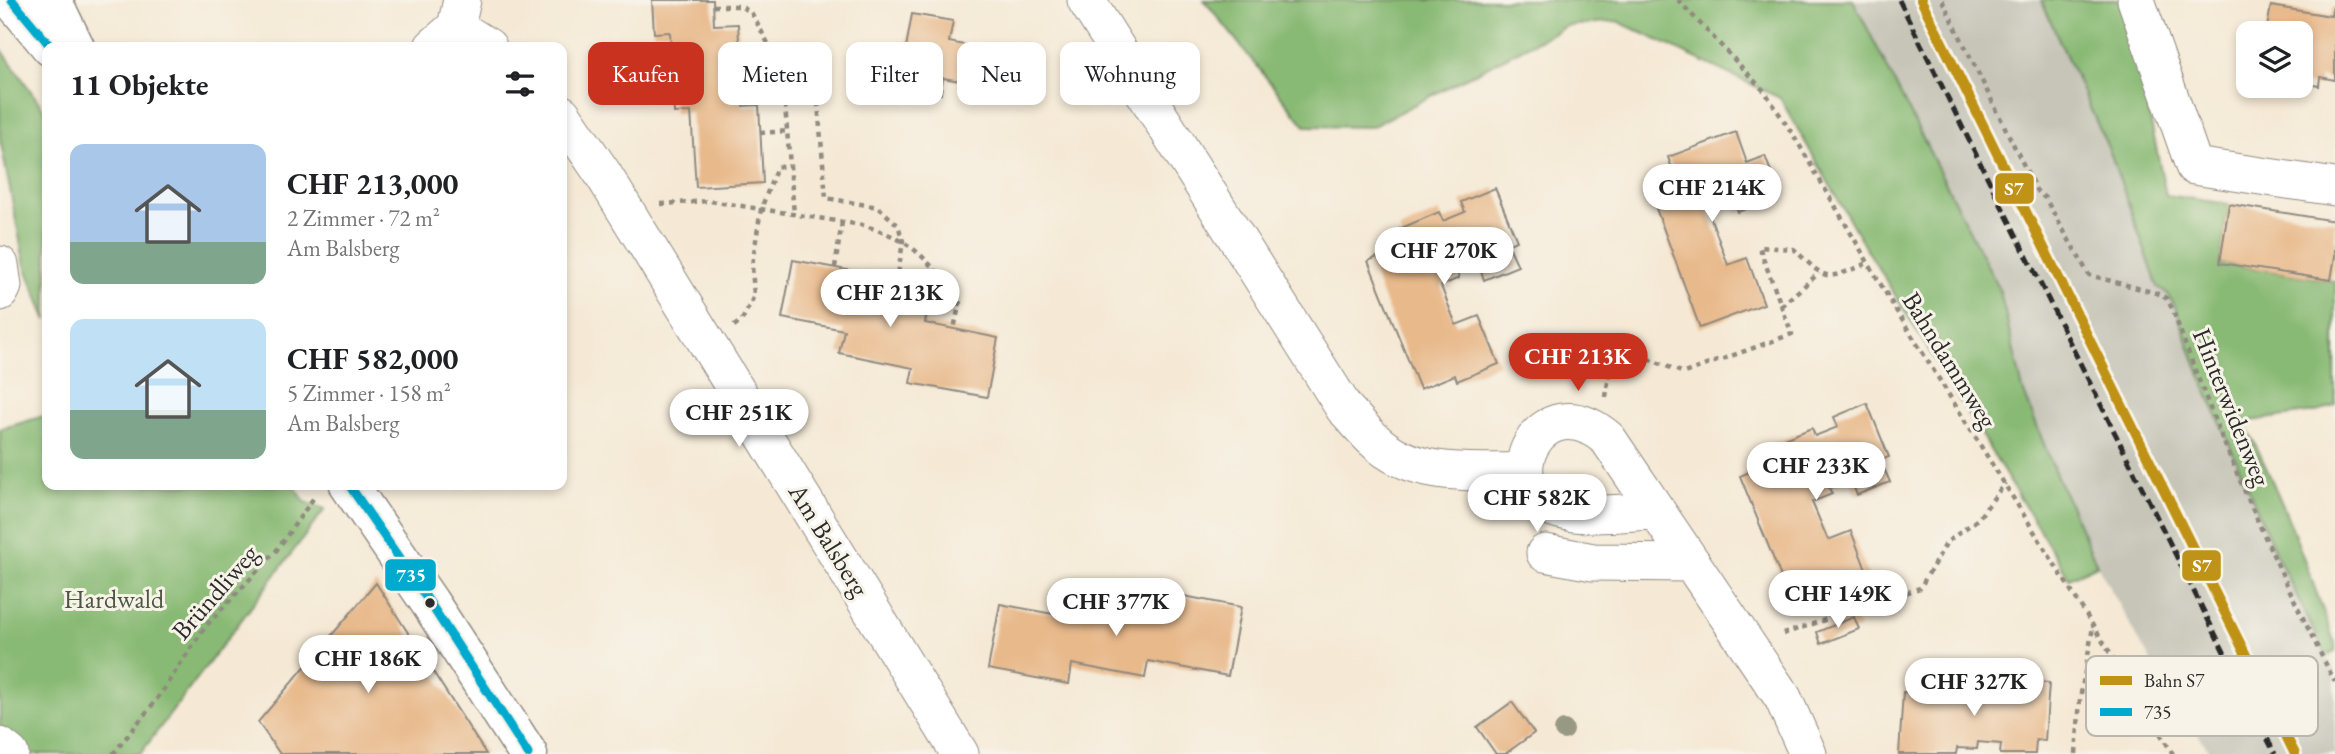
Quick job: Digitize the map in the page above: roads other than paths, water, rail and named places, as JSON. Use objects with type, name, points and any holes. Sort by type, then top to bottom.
[{"type":"main road","points":[[12,0],[47,42]]},
{"type":"main road","points":[[52,0],[73,42]]},
{"type":"main road","points":[[338,490],[430,603],[528,754]]},
{"type":"street","points":[[1086,0],[1344,408],[1375,442],[1413,464],[1457,472],[1524,471]]},
{"type":"street","points":[[2136,0],[2194,166],[2335,187]]},
{"type":"street","points":[[450,25],[479,42]]},
{"type":"street","name":"Am Balsberg","points":[[567,122],[625,210],[960,754]]},
{"type":"street","points":[[0,265],[3,286],[0,292]]},
{"type":"street","points":[[1655,510],[1579,513],[1549,508],[1528,486],[1524,471],[1525,456],[1531,442],[1541,431],[1568,421],[1583,423],[1608,439],[1783,698],[1808,754]]},
{"type":"street","points":[[1545,553],[1593,562],[1692,563]]},
{"type":"street","points":[[0,746],[10,754]]},
{"type":"railway","points":[[1899,0],[2226,656]]},
{"type":"railway","points":[[2266,736],[2275,754]]},
{"type":"rail line","name":"S7","points":[[1921,0],[2246,656]]},
{"type":"rail line","name":"S7","points":[[2286,736],[2295,754]]},
{"type":"park label","name":"Hardwald","points":[[114,599]]}]
